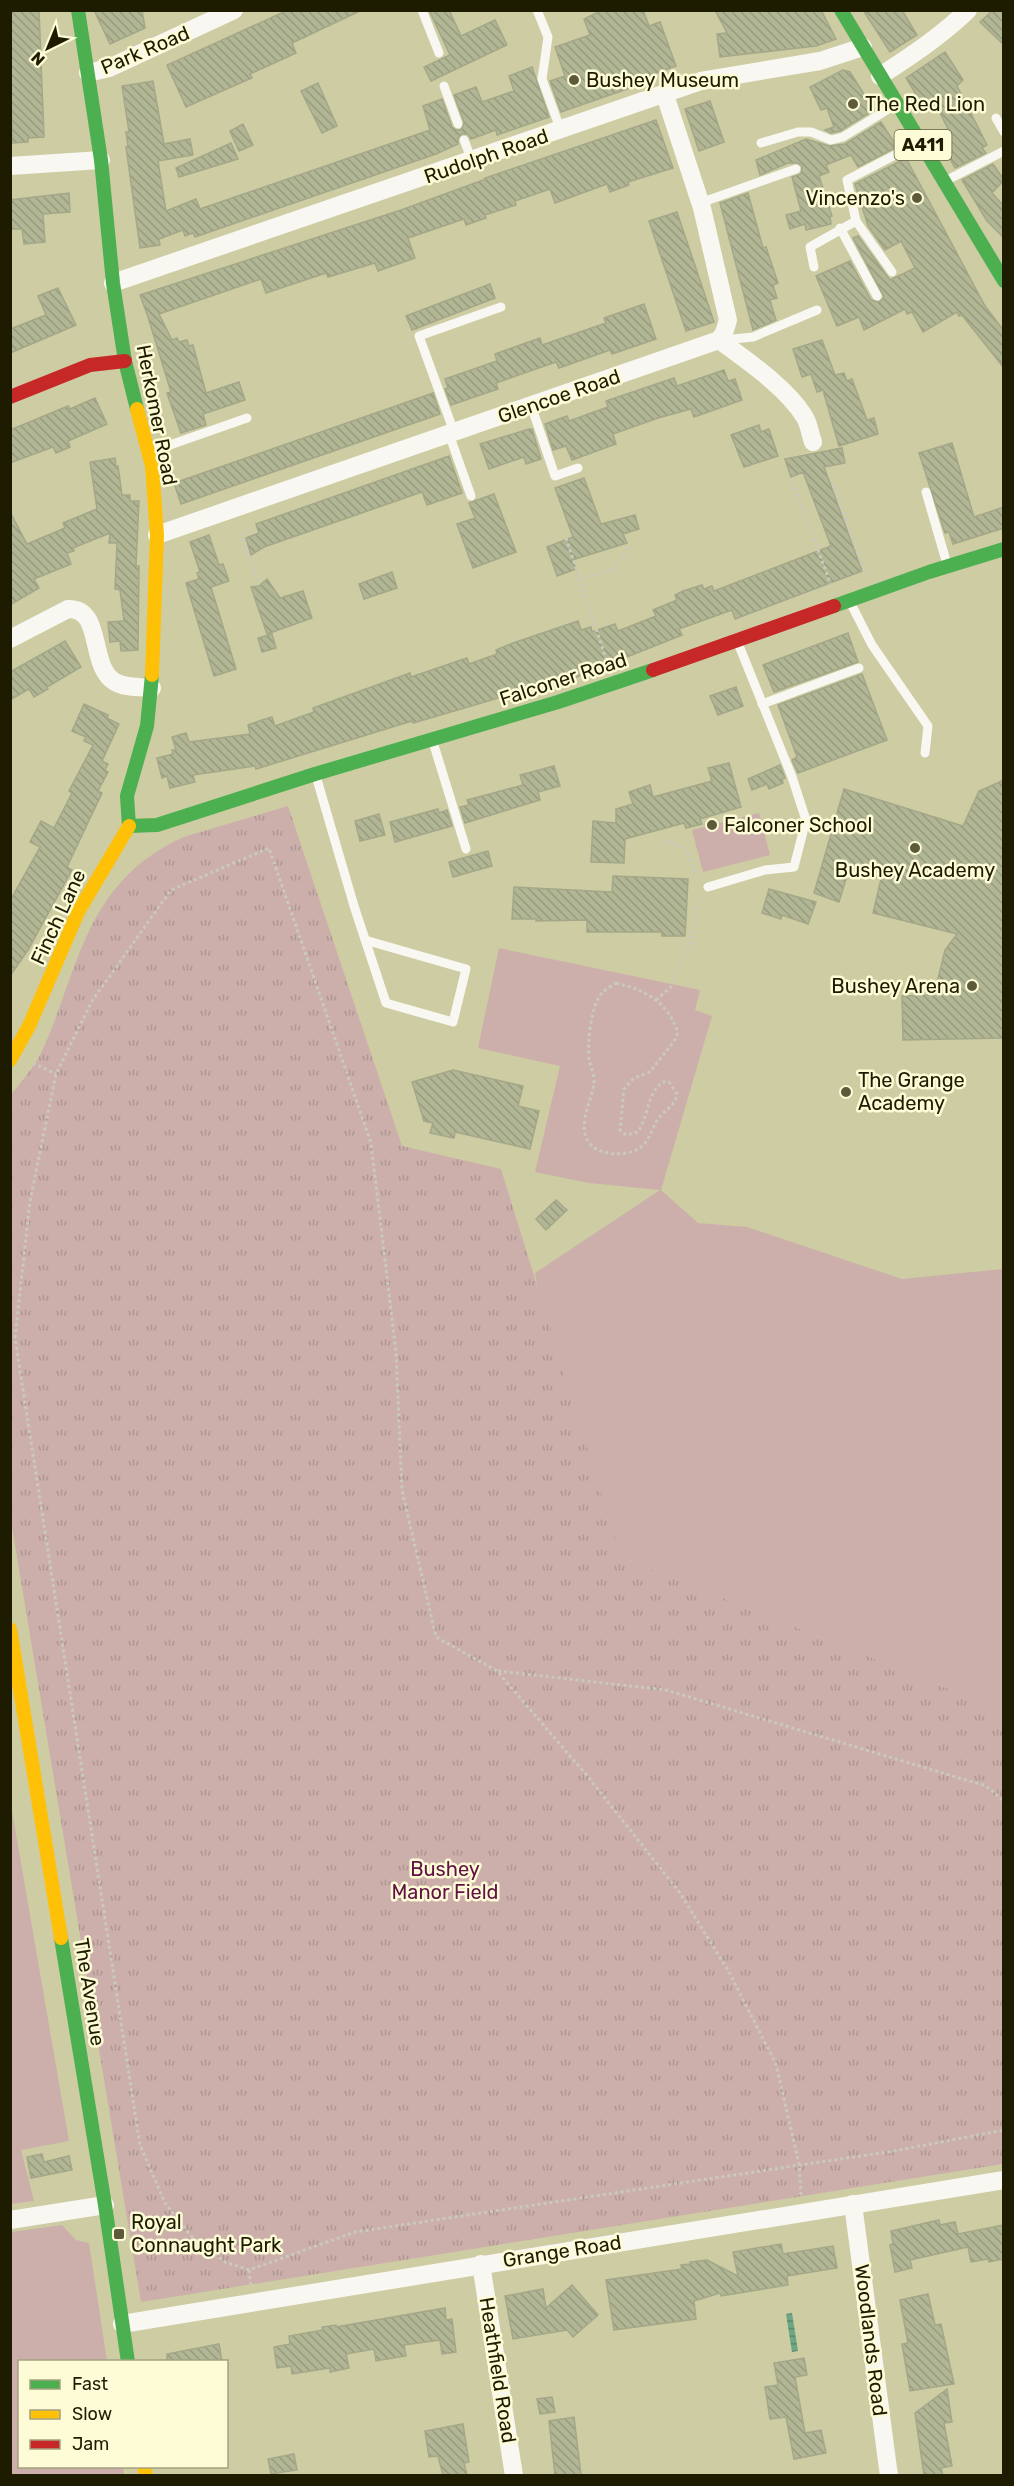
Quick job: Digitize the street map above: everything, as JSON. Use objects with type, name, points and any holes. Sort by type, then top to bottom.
[{"type":"street","name":"Herkomer Road","points":[[78,10],[100,159],[113,283],[125,361],[152,466],[157,535],[152,688],[147,726],[128,796],[129,826]]},
{"type":"street","name":"Park Road","points":[[88,73],[109,68],[234,10]]},
{"type":"street","name":"A411","points":[[841,10],[897,104],[1000,267]]},
{"type":"street","points":[[880,76],[915,54],[968,10]]},
{"type":"street","name":"Rudolph Road","points":[[113,283],[561,131],[701,81],[820,61],[863,47]]},
{"type":"street","points":[[665,94],[700,203],[728,320],[719,340],[746,360],[796,405],[806,418],[813,442]]},
{"type":"street","points":[[10,166],[100,159]]},
{"type":"street","name":"Glencoe Road","points":[[157,535],[719,340]]},
{"type":"street","points":[[10,397],[90,365],[125,361]]},
{"type":"street","name":"Falconer Road","points":[[129,826],[158,825],[315,774],[615,683],[947,566],[1004,549]]},
{"type":"street","points":[[10,639],[68,609],[75,609],[86,616],[91,625],[99,659],[108,676],[126,686],[152,688]]},
{"type":"street","name":"Finch Lane","points":[[10,1060],[29,1026],[78,912],[129,826]]},
{"type":"street","name":"The Avenue","points":[[10,1629],[105,2205],[128,2360]]},
{"type":"street","name":"Grange Road","points":[[122,2324],[1004,2180]]},
{"type":"street","name":"Woodlands Road","points":[[853,2204],[889,2475]]},
{"type":"street","points":[[10,2220],[105,2205]]},
{"type":"street","name":"Heathfield Road","points":[[481,2264],[514,2475]]},
{"type":"lane","points":[[422,10],[439,53]]},
{"type":"lane","points":[[537,10],[548,37],[542,79],[561,131]]},
{"type":"lane","points":[[444,86],[458,124]]},
{"type":"lane","points":[[761,143],[798,132],[811,132],[831,140],[843,137],[897,104]]},
{"type":"lane","points":[[996,118],[1004,132]]},
{"type":"lane","points":[[464,140],[472,161]]},
{"type":"lane","points":[[892,272],[856,220],[847,180],[921,142]]},
{"type":"lane","points":[[945,181],[1004,151]]},
{"type":"lane","points":[[700,203],[796,169]]},
{"type":"lane","points":[[813,267],[810,247],[856,220]]},
{"type":"lane","points":[[840,228],[877,296]]},
{"type":"lane","points":[[471,496],[419,336],[501,307]]},
{"type":"lane","points":[[719,340],[753,337],[817,310]]},
{"type":"lane","points":[[531,405],[555,476],[578,468]]},
{"type":"lane","points":[[148,452],[247,418]]},
{"type":"lane","points":[[926,492],[947,566]]},
{"type":"lane","points":[[844,602],[928,726],[925,753]]},
{"type":"lane","points":[[708,887],[765,870],[794,867],[806,820],[792,777],[737,641]]},
{"type":"lane","points":[[762,704],[859,668]]},
{"type":"lane","points":[[432,740],[466,849]]},
{"type":"lane","points":[[315,774],[366,940],[387,1003],[453,1022],[466,969],[366,940]]},
{"type":"path","points":[[793,482],[844,602]]},
{"type":"path","points":[[833,484],[865,572]]},
{"type":"path","points":[[249,530],[242,536],[258,584]]},
{"type":"path","points":[[566,538],[615,683]]},
{"type":"path","points":[[579,579],[614,570],[629,545]]},
{"type":"path","points":[[657,1000],[671,987],[691,941],[698,906],[708,887],[697,874],[685,848],[662,840]]},
{"type":"path","points":[[802,2212],[799,2164],[776,2064],[729,1972],[680,1893],[589,1778],[498,1671],[436,1637],[402,1490],[396,1352],[371,1143],[269,848],[171,890],[92,1001],[56,1074],[30,1201],[15,1338],[140,2145],[165,2203],[191,2236],[225,2262],[249,2270],[356,2232],[799,2164],[894,2151],[1004,2130]]},
{"type":"path","points":[[616,983],[639,988],[657,1000],[673,1018],[678,1032],[675,1040],[650,1072],[634,1078],[624,1089],[620,1130],[626,1135],[638,1132],[646,1120],[650,1096],[663,1082],[669,1082],[674,1087],[677,1094],[675,1102],[658,1118],[645,1145],[630,1153],[613,1154],[598,1150],[590,1144],[585,1133],[586,1109],[594,1082],[589,1057],[593,1010],[602,993],[616,983]]},
{"type":"path","points":[[498,1671],[666,1690],[986,1786],[1004,1801]]},
{"type":"green space","name":"Bushey Manor Field","points":[[288,806],[402,1146],[501,1169],[621,1557],[1003,1711],[1003,2164],[141,2302],[11,1521],[11,1095],[39,1057],[89,932],[103,906],[121,882],[145,860],[175,841]]},
{"type":"green space","points":[[759,813],[770,855],[703,872],[692,830]]},
{"type":"green space","points":[[499,948],[700,990],[695,1010],[712,1016],[661,1190],[698,1223],[747,1227],[902,1279],[1003,1269],[1003,1711],[621,1557],[567,1456],[535,1273],[660,1190],[589,1183],[535,1172],[560,1066],[478,1048]]},
{"type":"green space","points":[[11,1805],[69,2141],[21,2150],[34,2201],[11,2204]]},
{"type":"green space","points":[[62,2225],[76,2240],[89,2243],[107,2360],[18,2360],[18,2468],[123,2468],[124,2475],[11,2475],[11,2232]]},
{"type":"shaded area","points":[[792,2313],[798,2351],[792,2352],[786,2314]]},
{"type":"building","points":[[10,10],[39,10],[44,137],[28,138],[28,142],[12,143]]},
{"type":"building","points":[[94,10],[142,10],[145,28],[110,44]]},
{"type":"building","points":[[288,10],[362,10],[292,43],[296,53],[250,74],[252,78],[186,107],[167,65]]},
{"type":"building","points":[[429,10],[449,10],[461,36],[495,20],[507,45],[431,81],[424,67],[450,55]]},
{"type":"building","points":[[602,10],[643,10],[649,26],[660,22],[676,66],[648,76],[650,81],[561,112],[550,81],[565,76],[555,47],[590,35],[584,19]]},
{"type":"building","points":[[715,10],[821,10],[836,39],[816,46],[720,57],[717,34],[727,33]]},
{"type":"building","points":[[863,10],[902,10],[917,35],[890,52]]},
{"type":"building","points":[[993,10],[1004,10],[1004,45],[980,22]]},
{"type":"building","points":[[945,52],[963,80],[957,86],[987,145],[982,148],[986,153],[955,168],[938,137],[949,131],[936,105],[926,111],[906,78]]},
{"type":"building","points":[[532,67],[549,117],[497,135],[496,130],[471,139],[468,134],[462,134],[458,138],[458,144],[436,154],[195,237],[193,233],[185,236],[183,230],[159,239],[160,245],[140,248],[126,147],[128,147],[126,132],[129,132],[122,86],[153,81],[164,144],[190,139],[193,155],[158,161],[166,211],[196,199],[200,209],[430,130],[423,106],[442,99],[452,127],[461,130],[464,122],[454,95],[476,87],[482,102],[514,91],[509,76]]},
{"type":"building","name":"The Red Lion","points":[[843,70],[850,72],[874,110],[840,131],[831,133],[825,130],[834,127],[827,108],[821,110],[810,87]]},
{"type":"building","points":[[318,83],[337,126],[322,133],[301,91]]},
{"type":"building","points":[[710,101],[724,142],[699,151],[685,109]]},
{"type":"building","points":[[656,120],[673,168],[628,182],[629,185],[610,192],[607,184],[555,203],[550,189],[515,201],[516,205],[485,215],[486,218],[466,225],[464,219],[408,238],[415,258],[378,271],[375,263],[328,277],[326,273],[266,293],[261,279],[159,314],[172,340],[177,338],[179,342],[187,340],[189,346],[193,345],[206,393],[239,382],[245,400],[203,414],[206,425],[181,433],[167,393],[171,392],[140,295],[401,210],[485,178]]},
{"type":"building","points":[[881,122],[897,147],[858,167],[851,155],[826,165],[829,172],[819,176],[832,216],[830,217],[831,224],[806,230],[805,224],[790,229],[786,215],[801,211],[792,177],[801,174],[802,166],[798,163],[788,163],[760,175],[756,160],[806,139],[829,146],[845,144]]},
{"type":"building","points":[[243,124],[253,145],[239,151],[230,131]]},
{"type":"building","points":[[231,143],[238,159],[179,177],[176,168]]},
{"type":"building","points":[[906,158],[985,306],[1004,331],[1004,368],[962,315],[959,316],[957,312],[923,332],[912,312],[907,314],[905,309],[864,330],[859,317],[837,326],[816,276],[850,261],[871,300],[880,302],[884,297],[853,238],[858,236],[890,280],[915,268],[901,241],[885,250],[868,226],[855,184]]},
{"type":"building","points":[[993,164],[1004,180],[992,193],[1004,206],[1004,238],[987,221],[962,180]]},
{"type":"building","points":[[69,193],[70,212],[43,214],[45,242],[24,244],[22,229],[10,229],[10,200]]},
{"type":"building","points":[[748,193],[763,248],[766,247],[778,283],[773,285],[777,298],[770,300],[776,320],[753,330],[720,203]]},
{"type":"building","points":[[677,212],[714,322],[686,331],[649,221]]},
{"type":"building","points":[[490,284],[495,298],[412,330],[406,316]]},
{"type":"building","points":[[58,288],[76,325],[10,353],[10,329],[46,315],[38,296]]},
{"type":"building","points":[[644,304],[656,339],[612,354],[610,350],[559,368],[556,362],[496,383],[498,389],[451,405],[445,389],[448,388],[445,379],[497,361],[495,354],[540,338],[542,345],[606,323],[604,318]]},
{"type":"building","points":[[822,340],[835,375],[844,373],[847,381],[852,379],[867,420],[874,418],[878,434],[839,446],[823,390],[817,392],[811,374],[802,377],[793,349]]},
{"type":"building","points":[[724,370],[728,381],[735,379],[742,400],[694,417],[691,409],[658,418],[613,434],[616,444],[572,460],[566,446],[553,450],[545,424],[567,416],[569,421],[608,407],[606,401],[674,378],[677,386]]},
{"type":"building","points":[[433,393],[440,414],[181,504],[174,483]]},
{"type":"building","points":[[95,398],[107,424],[68,441],[70,447],[56,453],[53,447],[10,463],[10,430],[68,406],[70,409]]},
{"type":"building","points":[[759,425],[761,432],[769,429],[778,456],[744,467],[731,435]]},
{"type":"building","points":[[532,429],[541,459],[526,464],[524,457],[489,469],[480,444]]},
{"type":"building","points":[[952,443],[974,517],[1004,507],[1004,528],[953,544],[949,532],[945,533],[919,453]]},
{"type":"building","points":[[842,448],[845,463],[824,467],[862,571],[735,619],[732,610],[679,629],[682,635],[574,678],[572,673],[495,699],[413,723],[412,721],[256,769],[255,766],[193,775],[195,782],[170,788],[167,776],[162,778],[157,758],[173,754],[172,750],[176,750],[172,737],[186,733],[189,742],[250,734],[248,725],[262,720],[272,717],[275,726],[314,712],[313,708],[410,673],[411,677],[467,658],[469,664],[497,654],[496,650],[513,643],[578,621],[581,630],[591,627],[592,632],[615,624],[618,631],[656,616],[653,610],[677,600],[675,595],[683,591],[702,585],[704,589],[712,586],[714,591],[831,546],[803,472],[791,477],[785,459]]},
{"type":"building","points":[[449,456],[462,493],[427,505],[422,492],[264,547],[251,555],[246,538],[259,533],[256,524]]},
{"type":"building","points":[[115,458],[122,495],[130,495],[130,501],[139,501],[136,566],[139,566],[138,650],[121,651],[120,641],[110,642],[108,622],[124,621],[120,590],[115,589],[117,543],[109,543],[110,533],[73,548],[74,551],[67,553],[71,564],[34,579],[39,588],[10,605],[10,512],[27,544],[65,528],[63,523],[97,509],[90,462]]},
{"type":"building","points":[[584,478],[601,524],[635,515],[639,529],[623,534],[627,543],[572,560],[576,569],[557,576],[547,547],[573,537],[555,488]]},
{"type":"building","points":[[494,494],[516,552],[473,568],[457,524],[475,518],[469,503]]},
{"type":"building","points":[[209,535],[219,565],[223,564],[229,581],[211,587],[236,669],[214,676],[186,583],[199,579],[197,573],[200,572],[190,542]]},
{"type":"building","points":[[392,572],[397,588],[364,599],[359,584]]},
{"type":"building","points":[[267,579],[280,598],[303,591],[312,618],[267,634],[251,587],[259,586]]},
{"type":"building","points":[[848,633],[858,662],[774,692],[763,665]]},
{"type":"building","points":[[272,634],[276,648],[262,652],[258,638]]},
{"type":"building","points":[[65,641],[81,667],[34,697],[29,689],[10,700],[10,672]]},
{"type":"building","points":[[862,674],[887,740],[798,773],[792,760],[797,757],[778,705]]},
{"type":"building","points":[[736,687],[743,706],[718,715],[710,696]]},
{"type":"building","points":[[84,704],[108,715],[107,718],[119,724],[102,761],[108,764],[105,770],[108,772],[98,791],[102,793],[67,867],[72,870],[28,950],[10,976],[10,901],[40,847],[30,842],[41,821],[54,828],[72,793],[69,791],[93,745],[84,741],[86,737],[72,731]]},
{"type":"building","points":[[729,763],[741,807],[700,819],[702,824],[686,828],[684,823],[625,839],[624,863],[591,862],[593,821],[616,823],[616,809],[633,804],[629,792],[650,785],[653,797],[712,781],[708,768]]},
{"type":"building","points":[[780,765],[785,778],[782,779],[783,783],[769,789],[767,784],[752,790],[748,779]]},
{"type":"building","points":[[554,766],[560,786],[538,792],[540,800],[465,823],[460,807],[469,805],[467,800],[523,785],[520,775]]},
{"type":"building","name":"Bushey Academy","points":[[1004,780],[1004,1038],[903,1040],[902,996],[934,995],[945,950],[957,934],[873,913],[881,879],[849,869],[839,902],[814,893],[844,789],[963,826],[979,791]]},
{"type":"building","points":[[438,809],[439,813],[447,810],[452,826],[395,842],[390,822]]},
{"type":"building","points":[[379,814],[385,835],[360,841],[355,821]]},
{"type":"building","points":[[488,851],[492,866],[453,877],[449,862]]},
{"type":"building","points":[[613,876],[688,879],[685,936],[662,936],[662,932],[587,932],[587,920],[512,919],[514,887],[612,892]]},
{"type":"building","points":[[769,889],[816,902],[808,924],[782,915],[781,919],[762,913]]},
{"type":"building","points":[[453,1070],[523,1086],[518,1106],[539,1111],[530,1149],[455,1132],[454,1138],[430,1133],[433,1123],[424,1121],[412,1082]]},
{"type":"building","points":[[556,1200],[567,1210],[546,1230],[536,1219]]},
{"type":"building","points":[[42,2154],[44,2162],[69,2156],[72,2170],[31,2178],[27,2157]]},
{"type":"building","points":[[939,2220],[940,2225],[955,2222],[958,2234],[1004,2225],[1004,2259],[971,2262],[968,2247],[910,2260],[912,2268],[895,2272],[890,2245],[893,2244],[891,2231]]},
{"type":"building","points":[[781,2244],[783,2254],[833,2246],[837,2268],[787,2276],[788,2285],[721,2296],[720,2293],[694,2301],[696,2319],[614,2330],[606,2280],[682,2269],[681,2265],[707,2260],[738,2276],[733,2252]]},
{"type":"building","points":[[572,2285],[598,2315],[573,2337],[567,2330],[513,2339],[505,2296],[543,2289],[546,2308]]},
{"type":"building","points":[[928,2294],[935,2325],[941,2324],[954,2384],[910,2391],[902,2344],[908,2343],[900,2300]]},
{"type":"building","points":[[445,2308],[446,2320],[452,2319],[456,2352],[442,2354],[440,2340],[404,2345],[406,2356],[376,2361],[374,2349],[346,2354],[349,2368],[330,2372],[330,2368],[292,2374],[291,2366],[277,2368],[274,2347],[290,2344],[289,2336],[323,2330],[322,2327],[336,2325],[336,2327]]},
{"type":"building","points":[[219,2344],[222,2360],[167,2360],[167,2354]]},
{"type":"building","points":[[804,2358],[807,2375],[795,2377],[805,2433],[821,2430],[826,2453],[794,2459],[786,2417],[770,2419],[765,2387],[778,2385],[774,2363]]},
{"type":"building","points":[[947,2389],[952,2422],[944,2423],[952,2466],[941,2468],[943,2475],[924,2475],[915,2413]]},
{"type":"building","points":[[552,2397],[555,2412],[540,2414],[537,2399]]},
{"type":"building","points":[[574,2417],[581,2475],[555,2475],[549,2421]]},
{"type":"building","points":[[463,2424],[469,2462],[464,2463],[467,2475],[443,2475],[438,2456],[429,2457],[425,2431]]},
{"type":"building","points":[[294,2454],[297,2470],[271,2474],[268,2459]]},
{"type":"traffic: fast","points":[[78,10],[101,160],[113,283],[125,361],[137,409]]},
{"type":"traffic: fast","points":[[841,10],[1004,281]]},
{"type":"traffic: fast","points":[[834,606],[929,572],[1004,549]]},
{"type":"traffic: fast","points":[[129,826],[157,825],[315,774],[558,702],[653,670]]},
{"type":"traffic: fast","points":[[129,826],[127,796],[147,726],[152,675]]},
{"type":"traffic: fast","points":[[61,1938],[128,2360]]},
{"type":"traffic: slow","points":[[137,409],[152,466],[157,535],[152,675]]},
{"type":"traffic: slow","points":[[10,1060],[29,1026],[78,912],[129,826]]},
{"type":"traffic: slow","points":[[10,1629],[61,1938]]},
{"type":"traffic: slow","points":[[144,2468],[146,2476]]},
{"type":"traffic: jam","points":[[10,397],[90,365],[125,361]]},
{"type":"traffic: jam","points":[[653,670],[834,606]]},
{"type":"place","name":"Bushey Museum","points":[[574,80]]},
{"type":"place","name":"The Red Lion","points":[[853,104]]},
{"type":"place","name":"Vincenzo's","points":[[917,198]]},
{"type":"place","name":"Falconer School","points":[[712,825]]},
{"type":"place","name":"Bushey Academy","points":[[915,848]]},
{"type":"place","name":"Bushey Arena","points":[[972,986]]},
{"type":"place","name":"The Grange Academy","points":[[846,1092]]},
{"type":"place","name":"Royal Connaught Park","points":[[119,2234]]}]
